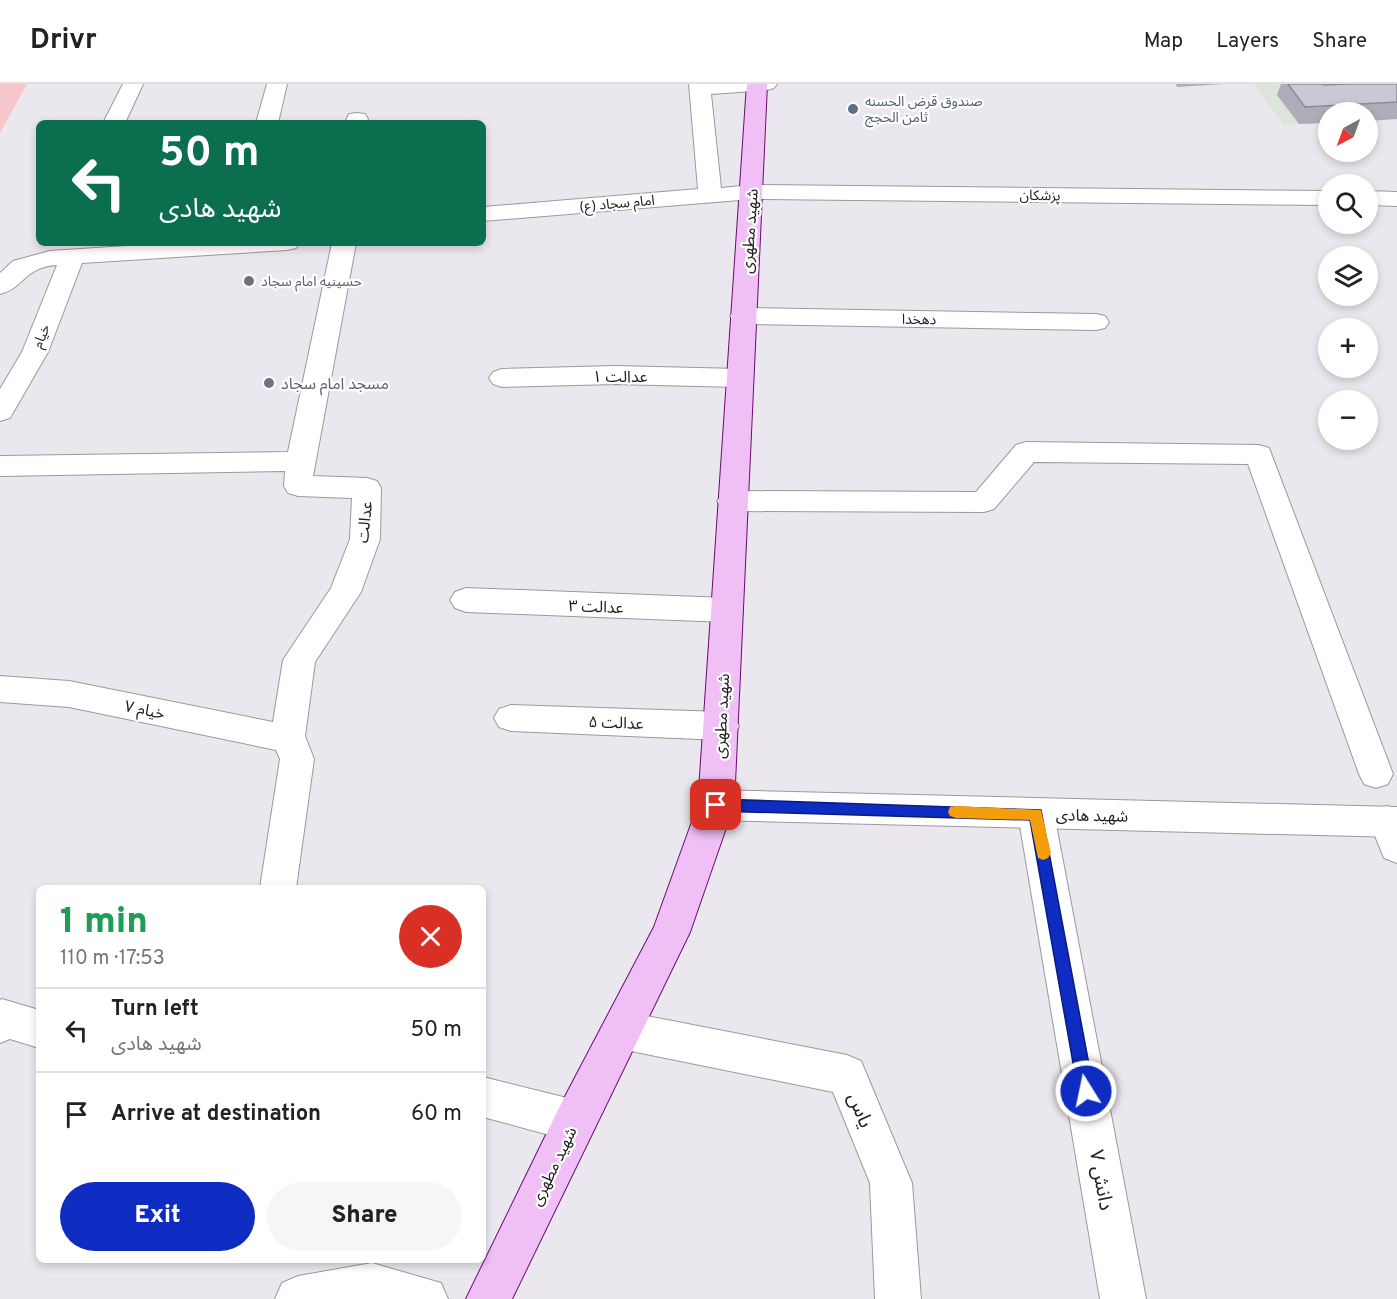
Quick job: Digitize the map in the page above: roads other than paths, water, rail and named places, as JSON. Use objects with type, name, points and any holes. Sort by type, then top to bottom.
[{"type":"main road","name":"شهید مطهری","points":[[489,1299],[670,932],[716,805],[739,378],[760,84]]},
{"type":"street","points":[[115,120],[133,84]]},
{"type":"street","points":[[268,120],[278,84]]},
{"type":"street","points":[[710,196],[699,87],[760,84]]},
{"type":"street","name":"امام سجاد (ع)","points":[[486,214],[752,192]]},
{"type":"street","name":"پزشکان","points":[[752,192],[1318,198]]},
{"type":"street","points":[[1378,198],[1397,199]]},
{"type":"street","points":[[0,287],[22,266],[50,258],[206,246]]},
{"type":"street","name":"عدالت","points":[[278,885],[297,759],[288,736],[299,660],[345,592],[365,539],[367,488],[298,486],[300,461],[343,246]]},
{"type":"street","name":"خیام","points":[[0,412],[35,352],[73,256]]},
{"type":"street","name":"دهخدا","points":[[743,316],[1096,322]]},
{"type":"street","name":"عدالت ۱","points":[[502,378],[615,375],[739,378]]},
{"type":"street","points":[[732,501],[984,502],[1026,453],[1258,455],[1376,774]]},
{"type":"street","points":[[0,466],[300,461]]},
{"type":"street","name":"عدالت ۳","points":[[466,600],[726,610]]},
{"type":"street","name":"خیام ۷","points":[[0,689],[69,694],[271,736],[288,736]]},
{"type":"street","name":"عدالت ۵","points":[[511,718],[722,726]]},
{"type":"street","name":"شهید هادی","points":[[716,805],[1036,814],[1394,830]]},
{"type":"street","name":"دانش ۷","points":[[1036,814],[1123,1299]]},
{"type":"street","points":[[1,1021],[36,1028]]},
{"type":"street","name":"یاس","points":[[621,1030],[847,1075],[891,1183],[898,1299]]},
{"type":"street","points":[[486,1098],[575,1121]]},
{"type":"street","points":[[298,1299],[372,1284],[425,1299]]},
{"type":"place","name":"صندوق قرض الحسنه ثامن الحجج","points":[[853,109]]},
{"type":"place","name":"حسینیه امام سجاد","points":[[249,281]]},
{"type":"place","name":"مسجد امام سجاد","points":[[269,383]]}]
